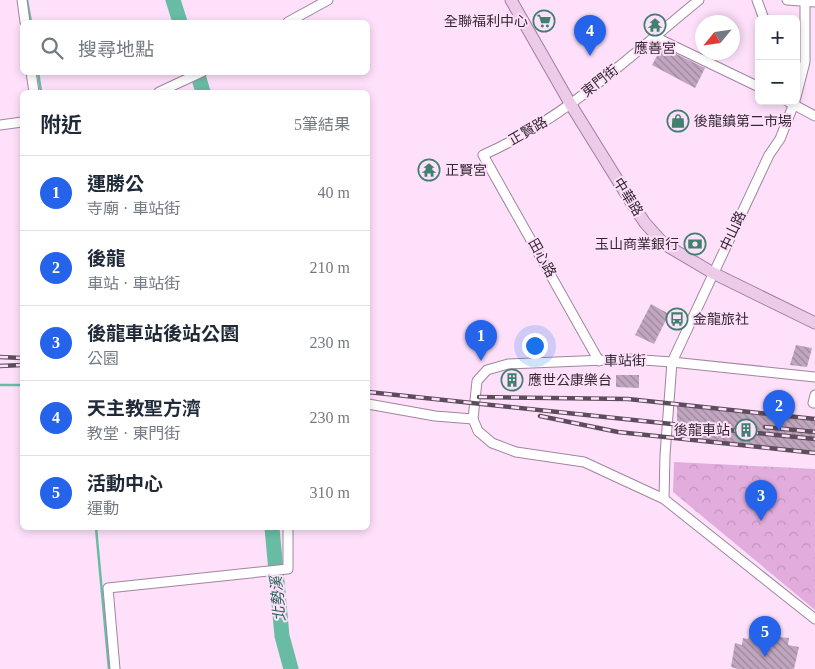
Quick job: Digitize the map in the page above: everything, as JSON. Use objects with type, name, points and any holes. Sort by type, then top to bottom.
[{"type":"main road","name":"中華路","points":[[511,0],[571,104],[645,223],[664,244],[714,273],[815,323]]},
{"type":"street","points":[[22,0],[25,20]]},
{"type":"street","name":"東門街","points":[[571,104],[699,0]]},
{"type":"street","points":[[757,0],[763,15]]},
{"type":"street","points":[[786,0],[815,2]]},
{"type":"street","points":[[291,20],[322,1]]},
{"type":"street","name":"中山路","points":[[800,76],[804,62],[805,1]]},
{"type":"street","points":[[655,36],[755,85]]},
{"type":"street","points":[[31,75],[34,90]]},
{"type":"street","points":[[173,89],[197,75]]},
{"type":"street","name":"正賢路","points":[[483,155],[549,120],[571,104]]},
{"type":"street","name":"中山路","points":[[672,362],[769,156],[780,139],[792,105]]},
{"type":"street","points":[[799,105],[815,116]]},
{"type":"street","points":[[0,125],[20,122]]},
{"type":"street","name":"田心路","points":[[483,155],[600,361]]},
{"type":"street","name":"車站街","points":[[473,419],[478,381],[487,370],[508,364],[629,359],[815,377]]},
{"type":"street","points":[[664,498],[665,455],[672,362]]},
{"type":"street","points":[[815,395],[813,402],[815,403]]},
{"type":"street","points":[[370,404],[435,416],[473,419],[478,431],[492,443],[516,452],[584,462],[664,498],[815,619]]},
{"type":"street","points":[[115,669],[108,588],[288,569],[288,530]]},
{"type":"green space","points":[[674,462],[815,469],[815,610],[673,492]]},
{"type":"building","points":[[662,47],[705,68],[695,88],[652,65]]},
{"type":"building","points":[[651,304],[669,314],[654,344],[635,335]]},
{"type":"building","points":[[796,345],[812,348],[807,367],[790,365]]},
{"type":"building","name":"應世公康樂台","points":[[508,374],[517,375],[516,386],[507,385]]},
{"type":"building","points":[[616,375],[639,375],[639,388],[616,387]]},
{"type":"building","name":"後龍車站","points":[[677,404],[815,421],[815,453],[677,440]]},
{"type":"building","points":[[750,634],[789,638],[788,645],[799,647],[794,669],[738,669],[731,667],[735,643],[742,645],[743,638],[748,639]]},
{"type":"waterway","points":[[27,0],[31,20]]},
{"type":"waterway","name":"北勢溪","points":[[173,0],[179,20]]},
{"type":"waterway","points":[[38,75],[41,90]]},
{"type":"waterway","name":"北勢溪","points":[[198,75],[202,90]]},
{"type":"waterway","points":[[0,385],[20,385]]},
{"type":"waterway","points":[[96,530],[109,669]]},
{"type":"waterway","name":"北勢溪","points":[[272,530],[282,636],[291,669]]},
{"type":"railway","points":[[0,357],[20,358]]},
{"type":"railway","points":[[0,366],[20,365]]},
{"type":"railway","points":[[370,392],[815,439]]},
{"type":"railway","points":[[479,397],[628,399],[815,419]]},
{"type":"railway","points":[[540,416],[618,432],[815,453]]},
{"type":"railway","points":[[765,427],[815,432]]},
{"type":"place","name":"全聯福利中心","points":[[544,21]]},
{"type":"place","name":"應善宮","points":[[655,25]]},
{"type":"place","name":"天主教聖方濟","points":[[590,56]]},
{"type":"place","name":"後龍鎮第二市場","points":[[678,121]]},
{"type":"place","name":"正賢宮","points":[[429,170]]},
{"type":"place","name":"玉山商業銀行","points":[[695,244]]},
{"type":"place","name":"金龍旅社","points":[[677,319]]},
{"type":"place","name":"運勝公","points":[[481,361]]},
{"type":"place","name":"應世公康樂台","points":[[512,380]]},
{"type":"place","name":"後龍車站","points":[[746,430]]},
{"type":"place","name":"後龍","points":[[779,431]]},
{"type":"place","name":"後龍車站後站公園","points":[[761,521]]},
{"type":"place","name":"活動中心","points":[[765,657]]}]
